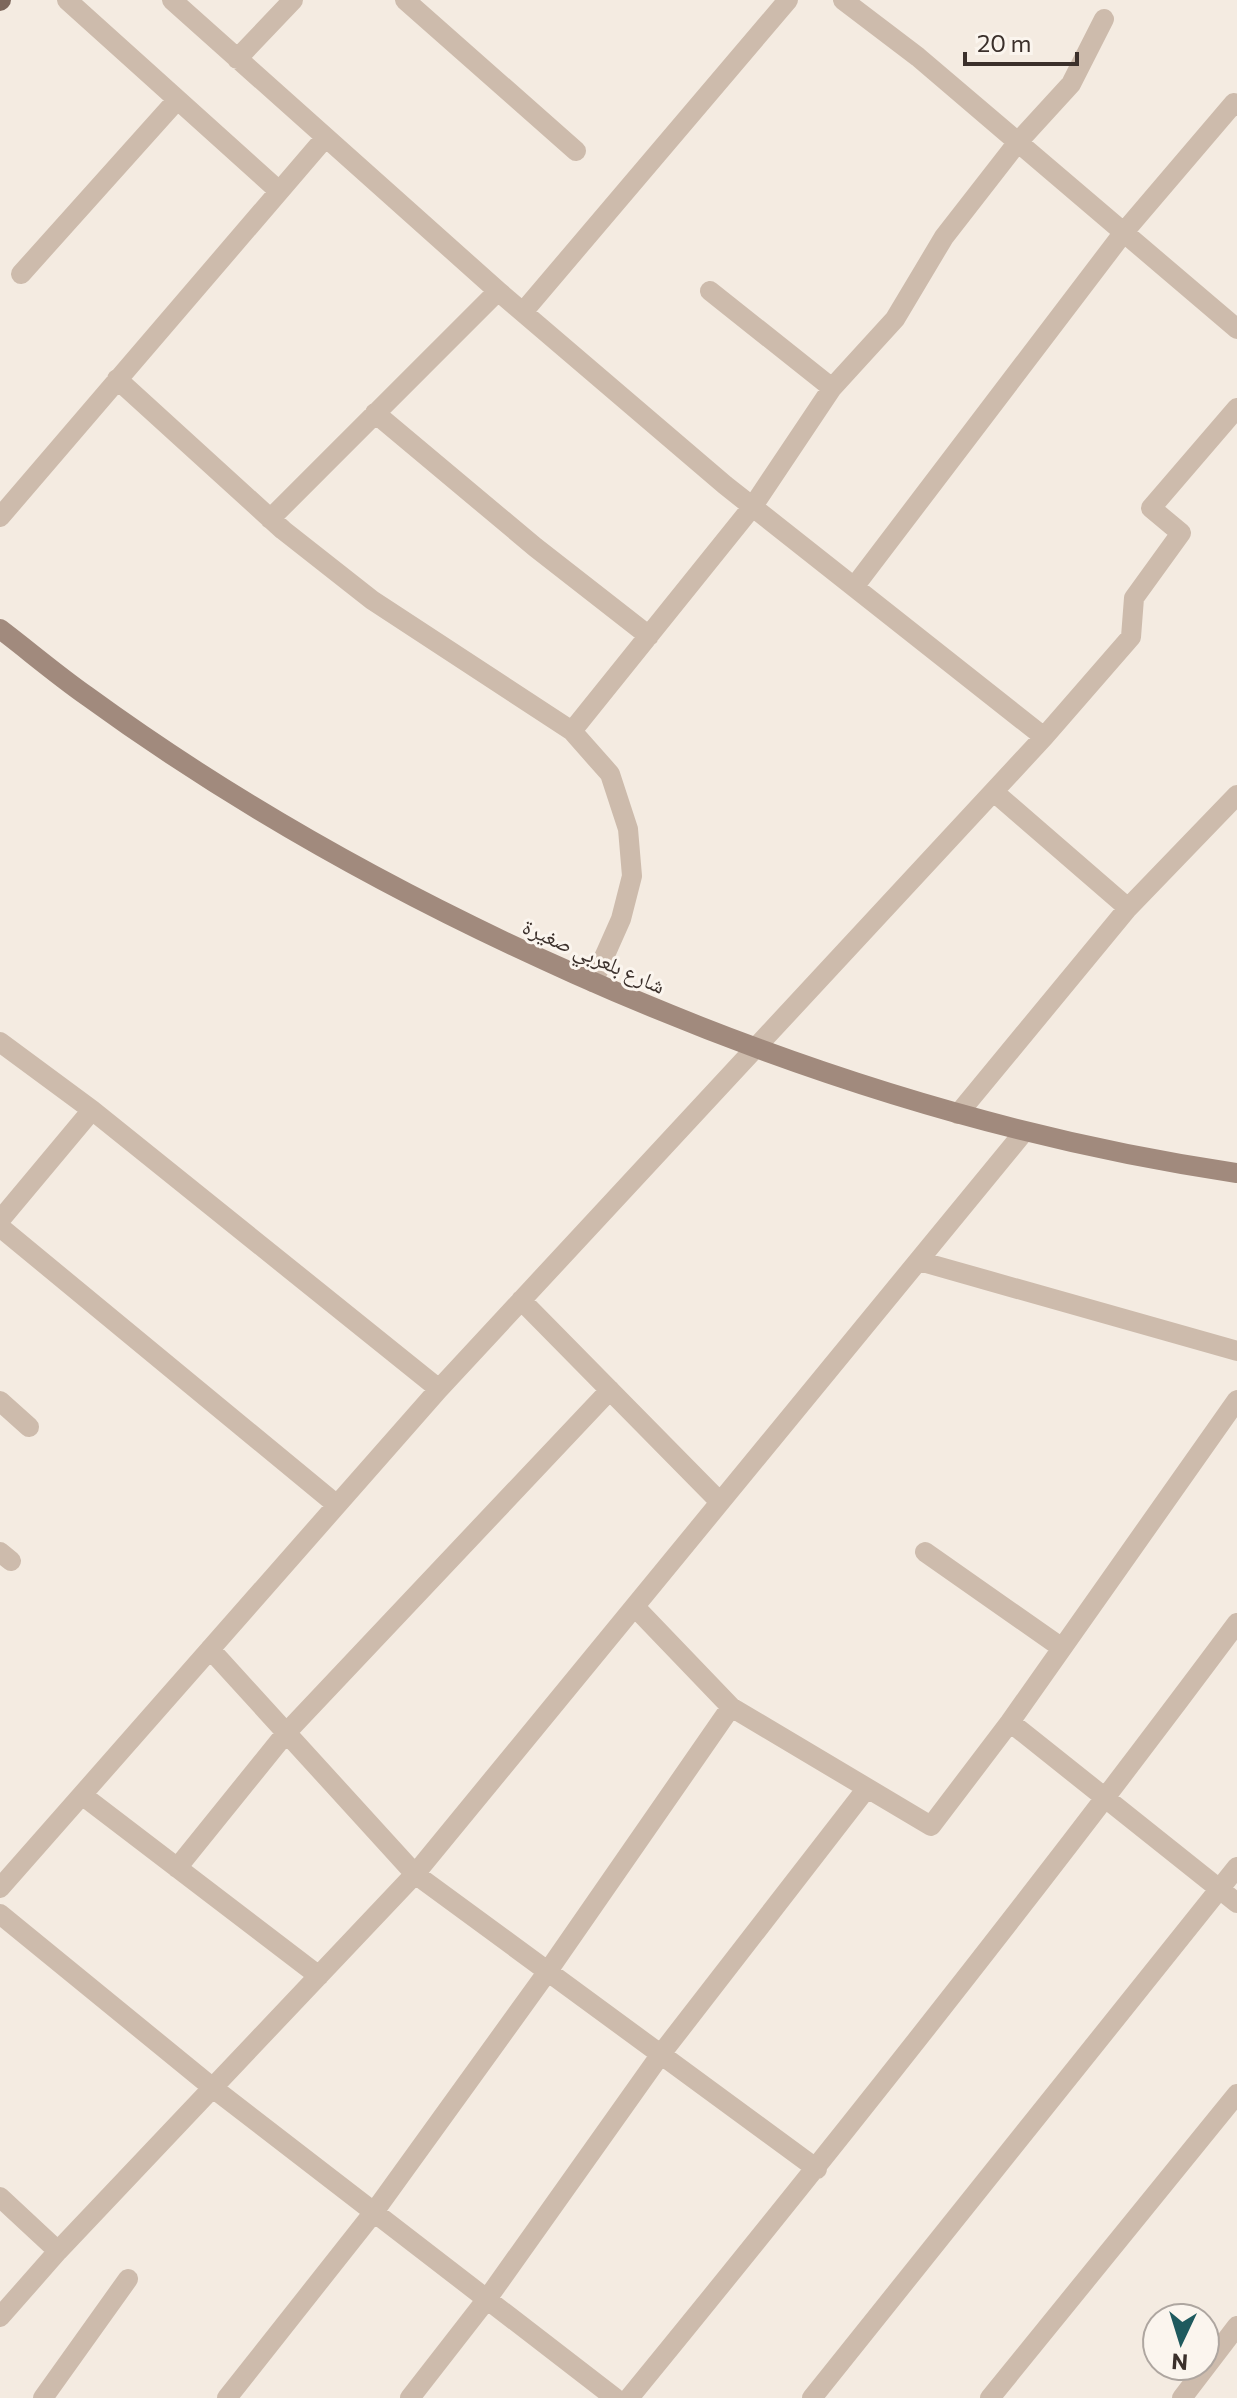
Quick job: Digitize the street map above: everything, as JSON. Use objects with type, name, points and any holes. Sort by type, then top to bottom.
[{"type":"main road","name":"شارع بلعربي صغيرة","points":[[0,629],[85,695],[185,764],[318,845],[474,930],[755,1050],[873,1090],[1024,1132],[1187,1166],[1237,1173]]},
{"type":"street","points":[[67,0],[279,191]]},
{"type":"street","points":[[172,0],[498,291],[753,506],[1044,737]]},
{"type":"street","points":[[237,59],[293,0]]},
{"type":"street","points":[[405,0],[576,151]]},
{"type":"street","points":[[523,312],[788,0]]},
{"type":"street","points":[[843,0],[918,57],[1237,329]]},
{"type":"street","points":[[572,731],[753,506],[832,388],[895,319],[944,237],[1018,142],[1071,84],[1104,19]]},
{"type":"street","points":[[21,274],[177,100]]},
{"type":"street","points":[[854,587],[1124,232],[1234,103],[1237,106]]},
{"type":"street","points":[[0,517],[325,138]]},
{"type":"street","points":[[270,519],[498,291]]},
{"type":"street","points":[[710,291],[832,388]]},
{"type":"street","points":[[117,379],[270,519],[372,600],[572,731],[610,774],[628,829],[632,876],[621,919],[593,982]]},
{"type":"street","points":[[0,1888],[439,1389],[994,792],[1131,637],[1134,598],[1181,533],[1151,508],[1237,408]]},
{"type":"street","points":[[375,413],[535,547],[649,636]]},
{"type":"street","points":[[994,792],[1128,908]]},
{"type":"street","points":[[958,1114],[1128,908],[1237,795]]},
{"type":"street","points":[[0,1042],[92,1110],[439,1389]]},
{"type":"street","points":[[0,1220],[92,1110]]},
{"type":"street","points":[[0,2317],[58,2251],[415,1874],[1024,1132]]},
{"type":"street","points":[[0,1227],[337,1505]]},
{"type":"street","points":[[919,1261],[1237,1351]]},
{"type":"street","points":[[521,1300],[720,1502]]},
{"type":"street","points":[[177,1868],[286,1733],[610,1390]]},
{"type":"street","points":[[635,1607],[731,1707],[931,1826],[1010,1722],[1237,1400]]},
{"type":"street","points":[[0,1401],[29,1427]]},
{"type":"street","points":[[925,1552],[1062,1648]]},
{"type":"street","points":[[629,2398],[817,2169],[1106,1799],[1237,1623]]},
{"type":"street","points":[[210,1649],[415,1874],[817,2169]]},
{"type":"street","points":[[227,2398],[374,2212],[548,1971],[731,1707]]},
{"type":"street","points":[[1010,1722],[1229,1897]]},
{"type":"street","points":[[410,2398],[487,2299],[661,2054],[867,1788]]},
{"type":"street","points":[[82,1795],[319,1976]]},
{"type":"street","points":[[812,2398],[1229,1897],[1237,1867]]},
{"type":"street","points":[[0,1914],[213,2088],[615,2398]]},
{"type":"street","points":[[990,2398],[1237,2094]]},
{"type":"street","points":[[0,2197],[58,2251]]},
{"type":"street","points":[[43,2398],[128,2279]]},
{"type":"street","points":[[1182,2398],[1237,2326]]}]
